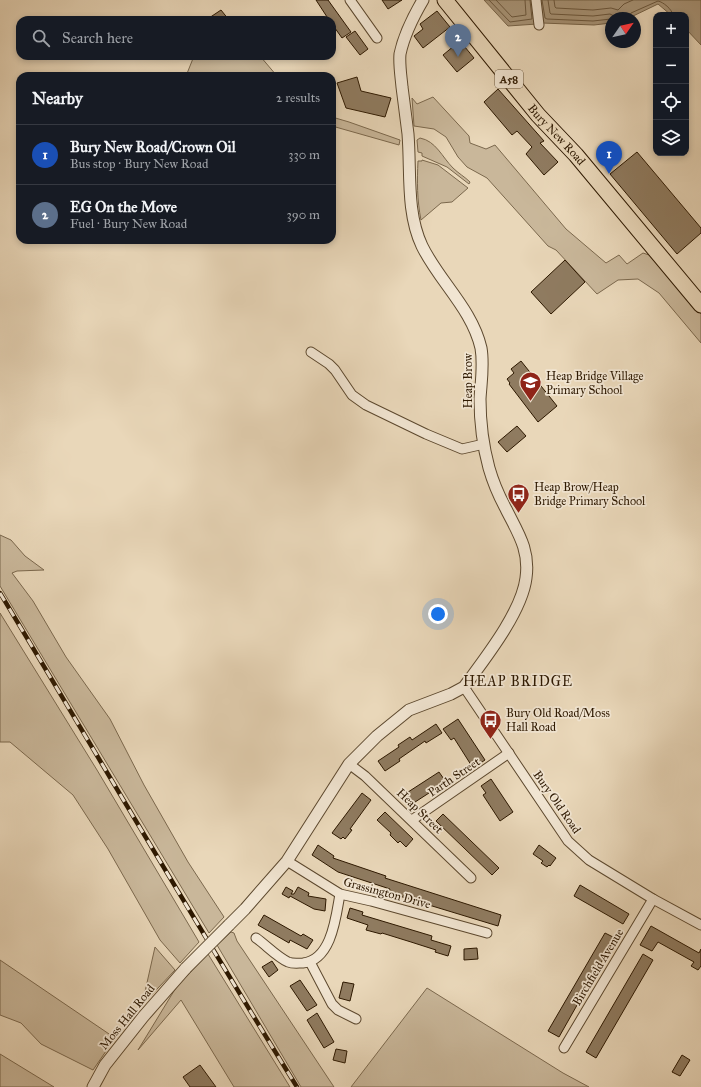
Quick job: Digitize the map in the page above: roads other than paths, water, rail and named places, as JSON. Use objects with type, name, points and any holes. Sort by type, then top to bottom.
[{"type":"highway","name":"Bury New Road","points":[[445,0],[538,115],[576,155],[701,305]]},
{"type":"street","points":[[350,0],[378,38]]},
{"type":"street","name":"Heap Brow","points":[[423,0],[407,30],[400,56],[400,71],[408,135],[413,220],[421,244],[431,262],[469,319],[481,348],[483,370],[480,400],[484,444],[490,470],[497,489],[522,540],[527,567],[524,588],[514,611],[494,645],[464,686]]},
{"type":"street","points":[[536,0],[539,25]]},
{"type":"street","points":[[311,352],[329,364],[335,370],[352,395],[366,405],[426,434],[462,449],[484,444]]},
{"type":"street","name":"Bury Old Road","points":[[464,686],[568,841],[589,860],[653,899],[701,925]]},
{"type":"street","name":"Moss Hall Road","points":[[93,1087],[105,1065],[143,1017],[186,968],[245,909],[287,861],[349,764],[377,736],[409,710],[451,694],[464,686]]},
{"type":"street","name":"Parth Street","points":[[412,820],[509,753]]},
{"type":"street","name":"Heap Street","points":[[349,764],[365,776],[471,878]]},
{"type":"street","name":"Grassington Drive","points":[[287,861],[340,894],[487,933]]},
{"type":"street","points":[[256,938],[268,946],[278,956],[290,963],[310,962],[321,953],[334,929],[340,894]]},
{"type":"street","name":"Birchfield Avenue","points":[[564,1048],[653,899]]},
{"type":"street","points":[[310,962],[332,1004],[338,1010],[356,1019]]},
{"type":"water","points":[[484,0],[534,0],[537,24],[508,26]]},
{"type":"water","points":[[538,0],[701,0],[701,45],[689,32],[689,12],[667,12],[658,4],[641,12],[605,12],[605,24],[594,25],[542,23]]},
{"type":"railway","points":[[0,593],[297,1087]]},
{"type":"place","name":"EG On the Move","points":[[458,57]]},
{"type":"place","name":"Bury New Road/Crown Oil","points":[[609,174]]},
{"type":"place","name":"Heap Bridge Village Primary School","points":[[531,402]]},
{"type":"place","name":"Heap Brow/Heap Bridge Primary School","points":[[519,514]]},
{"type":"place","name":"Bury Old Road/Moss Hall Road","points":[[491,740]]},
{"type":"district","name":"HEAP BRIDGE","points":[[518,681]]}]
